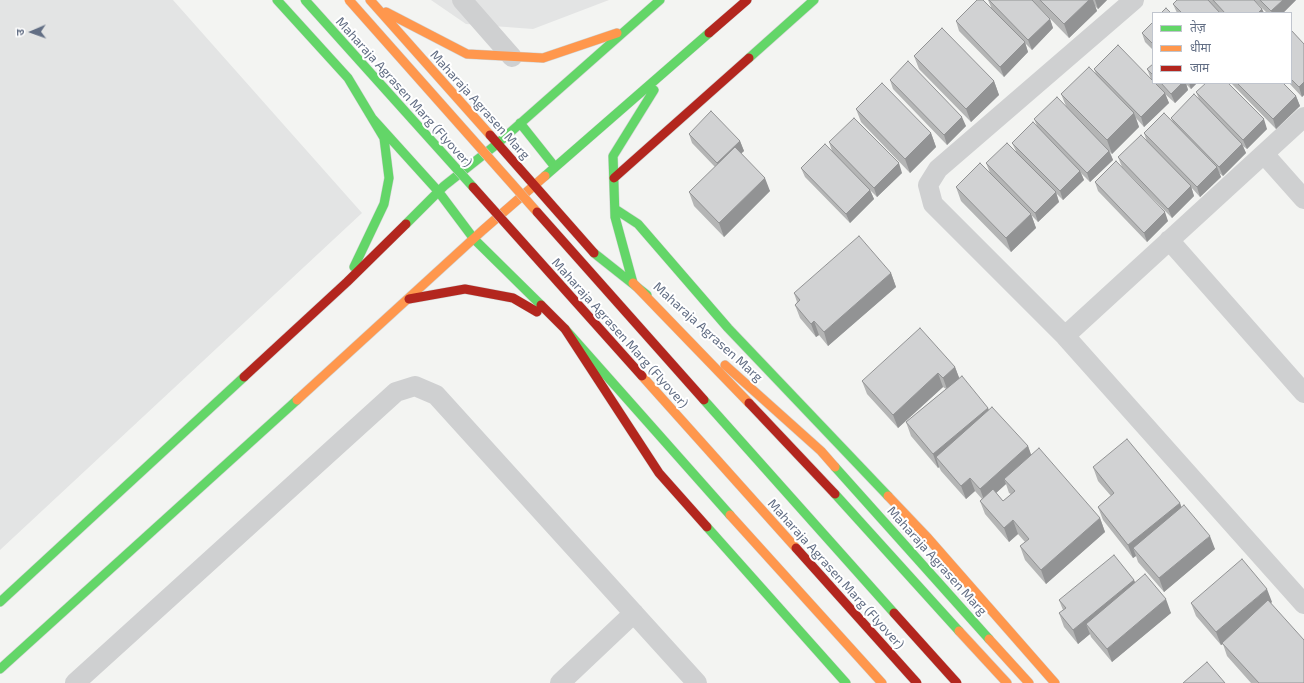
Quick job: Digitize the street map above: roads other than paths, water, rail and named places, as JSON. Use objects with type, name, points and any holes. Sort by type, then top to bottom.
[{"type":"main road","points":[[277,0],[348,78],[384,138],[389,178],[384,204],[346,282]]},
{"type":"main road","name":"Maharaja Agrasen Marg (Flyover)","points":[[305,0],[917,683]]},
{"type":"main road","name":"Maharaja Agrasen Marg (Flyover)","points":[[349,0],[858,575],[957,683]]},
{"type":"main road","points":[[0,602],[346,282],[438,191],[497,144],[660,0]]},
{"type":"main road","points":[[0,669],[474,239],[746,0]]},
{"type":"main road","points":[[614,178],[814,0]]},
{"type":"main road","points":[[372,3],[467,54],[543,58],[626,30]]},
{"type":"main road","name":"Maharaja Agrasen Marg","points":[[372,3],[595,254],[633,282],[821,451],[1029,683]]},
{"type":"main road","points":[[666,71],[612,156],[615,216],[633,282],[797,452],[1007,683]]},
{"type":"main road","points":[[372,118],[438,191],[474,239],[565,329],[678,458],[882,683]]},
{"type":"main road","points":[[520,123],[555,167]]},
{"type":"main road","points":[[615,209],[638,224],[728,328],[927,537],[1055,683]]},
{"type":"main road","points":[[409,299],[465,289],[513,298],[565,329],[659,473],[846,683]]},
{"type":"street","points":[[462,0],[512,57]]},
{"type":"street","points":[[1134,0],[938,169],[928,185],[933,204],[1064,336],[1304,604]]},
{"type":"street","points":[[1064,336],[1304,117]]},
{"type":"street","points":[[1264,154],[1304,199]]},
{"type":"street","points":[[1170,240],[1304,393]]},
{"type":"street","points":[[75,683],[396,392],[415,386],[436,395],[697,683]]},
{"type":"street","points":[[560,683],[634,613]]}]
